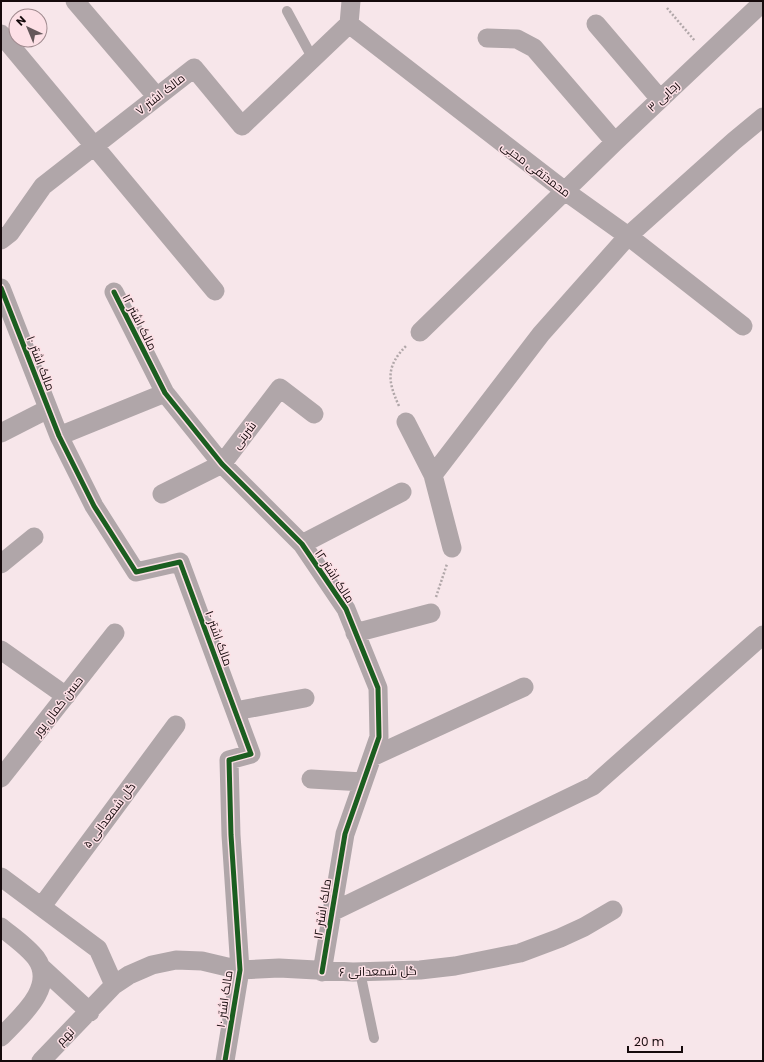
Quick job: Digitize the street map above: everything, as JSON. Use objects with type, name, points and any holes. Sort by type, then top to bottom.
[{"type":"street","points":[[75,1],[157,97]]},
{"type":"street","points":[[349,24],[350,1]]},
{"type":"street","name":"رجایی ۳","points":[[420,332],[615,142],[763,2]]},
{"type":"street","name":"مالک اشتر ۷","points":[[1,240],[10,234],[43,186],[194,68],[242,126],[349,24]]},
{"type":"street","name":"محمدتقی محبی","points":[[349,24],[565,191],[628,236],[743,326]]},
{"type":"street","points":[[596,24],[660,99]]},
{"type":"street","points":[[1,34],[95,145],[215,291]]},
{"type":"street","points":[[487,38],[517,39],[534,48],[615,142]]},
{"type":"street","points":[[433,475],[541,334],[628,236],[763,117]]},
{"type":"street","name":"مالک اشتر ۱۰","points":[[1,288],[59,436],[94,506],[136,572],[180,562],[251,754],[229,760],[231,835],[240,970],[225,1061]]},
{"type":"street","name":"مالک اشتر ۱۲","points":[[114,292],[165,393],[222,464],[302,544],[346,609],[378,688],[379,737],[345,834],[322,972]]},
{"type":"street","name":"شربتی","points":[[162,494],[222,464],[280,388],[314,414]]},
{"type":"street","points":[[59,436],[165,393]]},
{"type":"street","points":[[1,433],[48,409]]},
{"type":"street","points":[[406,422],[433,475],[452,548]]},
{"type":"street","points":[[302,544],[402,492]]},
{"type":"street","points":[[1,564],[34,537]]},
{"type":"street","points":[[355,633],[431,612]]},
{"type":"street","name":"حسن کمال پور","points":[[1,778],[115,634]]},
{"type":"street","points":[[332,912],[593,786],[763,636]]},
{"type":"street","points":[[1,650],[66,696]]},
{"type":"street","points":[[372,757],[524,687]]},
{"type":"street","points":[[235,711],[305,698]]},
{"type":"street","name":"گل شمعدانی ۵","points":[[42,906],[176,725]]},
{"type":"street","points":[[311,780],[363,782]]},
{"type":"street","points":[[1,877],[42,906],[98,950],[114,985]]},
{"type":"street","name":"گل شمعدانی ۶","points":[[114,985],[129,975],[152,965],[176,960],[202,961],[240,970],[279,968],[322,972],[420,970],[455,966],[520,952],[560,938],[584,927],[613,910]]},
{"type":"street","points":[[1,927],[35,957],[42,974],[65,988],[85,1006]]},
{"type":"street","points":[[1,1037],[32,1004],[42,974]]},
{"type":"street","name":"نهم","points":[[41,1061],[85,1006],[114,985]]},
{"type":"lane","points":[[288,11],[313,59]]},
{"type":"lane","points":[[360,972],[374,1038]]},
{"type":"path","points":[[667,8],[707,55]]},
{"type":"path","points":[[406,422],[394,396],[390,380],[391,366],[397,355],[420,332]]},
{"type":"path","points":[[431,612],[452,548]]},
{"type":"cycle path","points":[[1,288],[59,436],[94,506],[136,572],[180,562],[251,754],[229,760],[231,835],[240,970],[225,1061]]},
{"type":"cycle path","points":[[114,292],[165,393],[222,464],[302,544],[346,609],[378,688],[379,737],[345,834],[322,972]]}]
